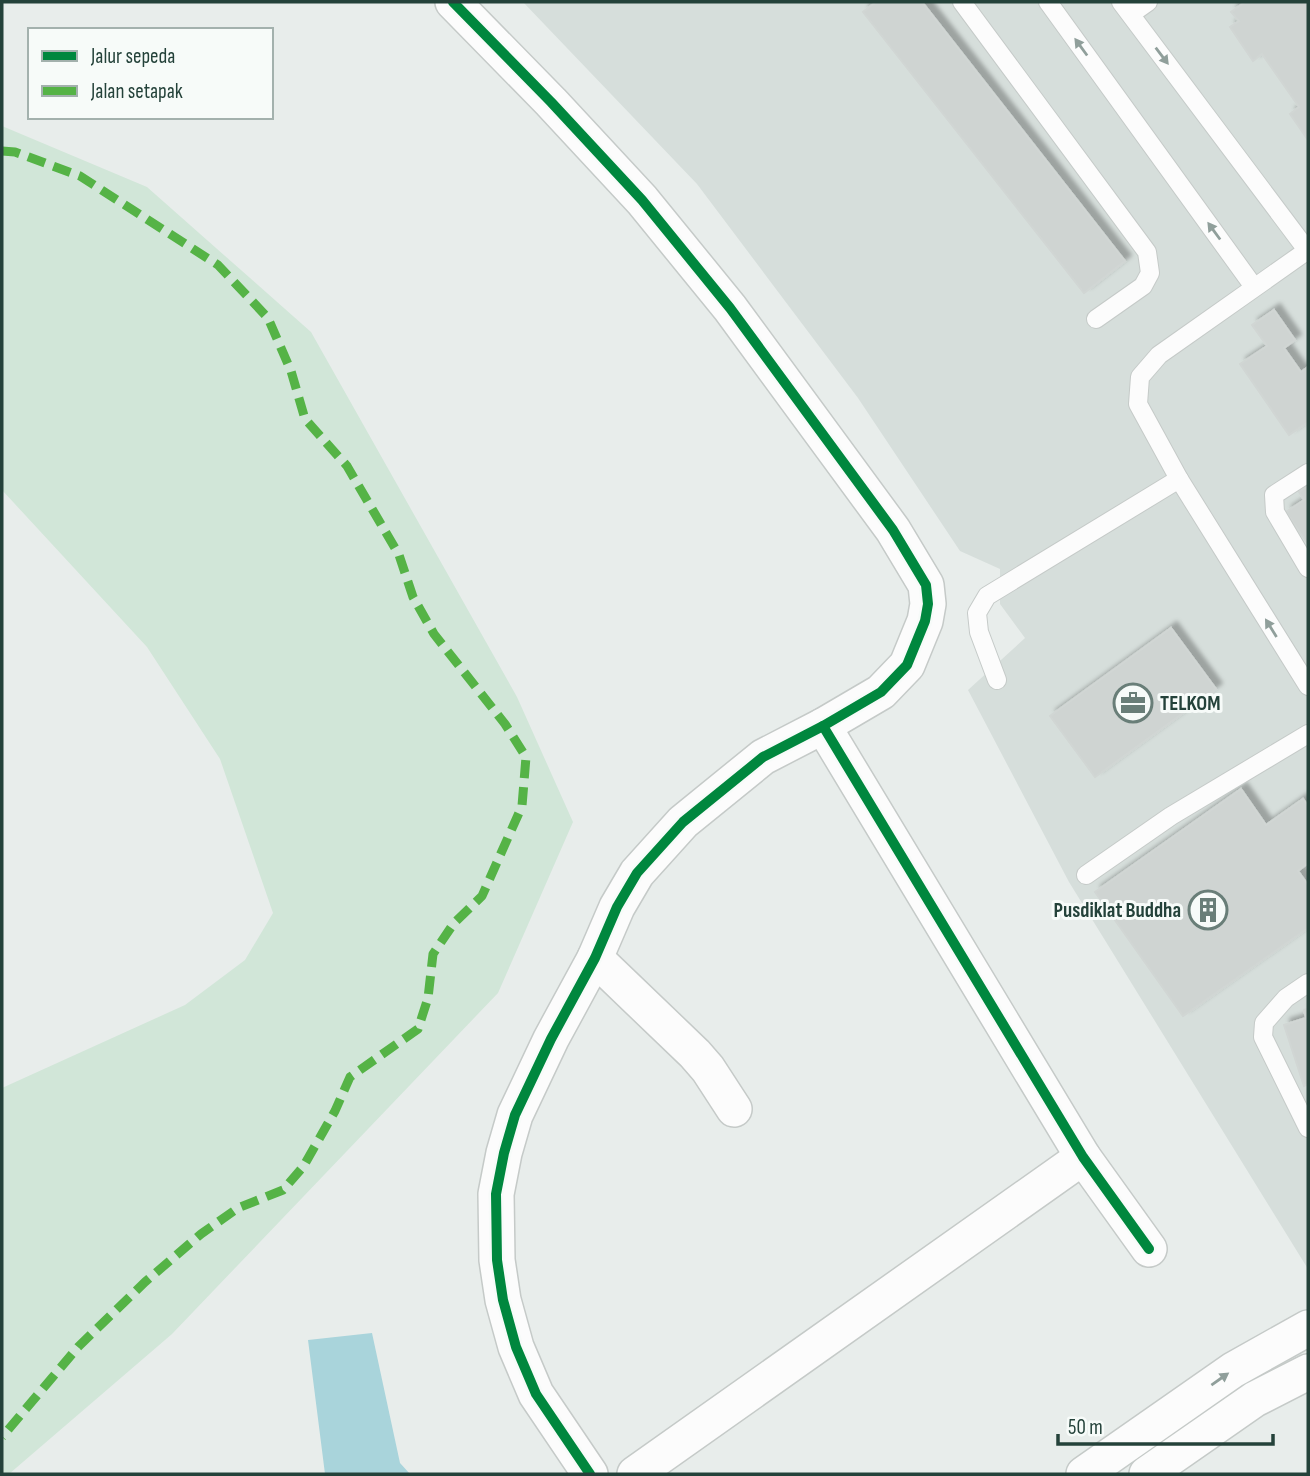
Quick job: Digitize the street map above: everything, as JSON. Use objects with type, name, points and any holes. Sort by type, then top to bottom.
[{"type":"street","points":[[453,2],[634,191],[730,308],[893,530],[926,585],[928,604],[925,621],[907,665],[881,692],[763,757],[683,822],[637,873],[617,907],[595,958],[551,1039],[515,1115],[496,1194],[497,1260],[503,1300],[516,1347],[536,1394],[590,1474]]},
{"type":"street","points":[[823,726],[1083,1157],[1149,1249]]},
{"type":"street","points":[[595,958],[695,1054],[734,1109]]},
{"type":"street","points":[[635,1474],[1083,1157]]},
{"type":"street","points":[[1083,1474],[1233,1370],[1308,1328]]},
{"type":"street","points":[[1147,1474],[1255,1399],[1308,1372]]},
{"type":"lane","points":[[962,2],[1147,253],[1150,273],[1143,286],[1096,319]]},
{"type":"lane","points":[[1048,2],[1254,287]]},
{"type":"lane","points":[[1148,2],[1126,8],[1308,250],[1159,355],[1140,377],[1138,404],[1179,480],[1308,686]]},
{"type":"lane","points":[[1308,473],[1274,495],[1275,512],[1308,568]]},
{"type":"lane","points":[[997,680],[979,632],[977,613],[987,596],[1179,480]]},
{"type":"lane","points":[[1086,875],[1171,816],[1308,734]]},
{"type":"lane","points":[[1308,983],[1286,998],[1264,1023],[1263,1037],[1308,1128]]},
{"type":"shaded area","points":[[523,2],[1308,2],[1308,1269],[1069,882],[968,690],[1025,638],[1000,604],[1000,569],[960,551],[858,398],[697,184]]},
{"type":"green space","points":[[2,126],[147,187],[311,332],[517,697],[573,822],[498,993],[172,1334],[9,1474],[2,1474],[2,1088],[185,1005],[245,960],[273,913],[220,759],[147,647],[2,490]]},
{"type":"water","points":[[372,1333],[400,1463],[410,1474],[325,1474],[308,1340]]},
{"type":"building","points":[[876,2],[922,2],[1125,261],[1084,293],[863,12]]},
{"type":"building","points":[[1245,2],[1308,2],[1308,140],[1290,114],[1299,107],[1262,54],[1253,61],[1230,27],[1239,21],[1231,12]]},
{"type":"building","points":[[1274,310],[1295,340],[1284,348],[1301,372],[1308,367],[1308,422],[1289,435],[1240,364],[1267,346],[1252,325]]},
{"type":"building","points":[[1308,486],[1308,544],[1286,512],[1304,500],[1299,492]]},
{"type":"building","name":"TELKOM","points":[[1171,628],[1216,689],[1095,777],[1050,716]]},
{"type":"building","name":"Pusdiklat Buddha","points":[[1241,789],[1266,825],[1303,799],[1308,806],[1308,863],[1298,871],[1308,885],[1308,928],[1183,1016],[1095,892]]},
{"type":"building","points":[[1308,1008],[1308,1084],[1304,1086],[1284,1025],[1306,1018],[1304,1010]]},
{"type":"marked path","points":[[2,151],[15,152],[80,176],[218,265],[268,318],[291,371],[305,419],[347,466],[399,555],[413,597],[434,634],[505,724],[526,757],[522,806],[482,896],[454,923],[433,954],[428,998],[418,1029],[350,1077],[335,1111],[303,1167],[283,1190],[238,1208],[201,1234],[145,1282],[78,1347],[2,1437]]},
{"type":"cycle path","points":[[453,2],[642,200],[730,308],[893,530],[926,585],[928,604],[925,621],[907,665],[881,692],[763,757],[683,822],[637,873],[617,907],[595,958],[551,1039],[515,1115],[496,1194],[497,1260],[503,1300],[516,1347],[536,1394],[590,1474]]},
{"type":"cycle path","points":[[823,726],[1083,1157],[1149,1249]]},
{"type":"place","name":"TELKOM","points":[[1133,703]]},
{"type":"place","name":"Pusdiklat Buddha","points":[[1208,910]]}]
